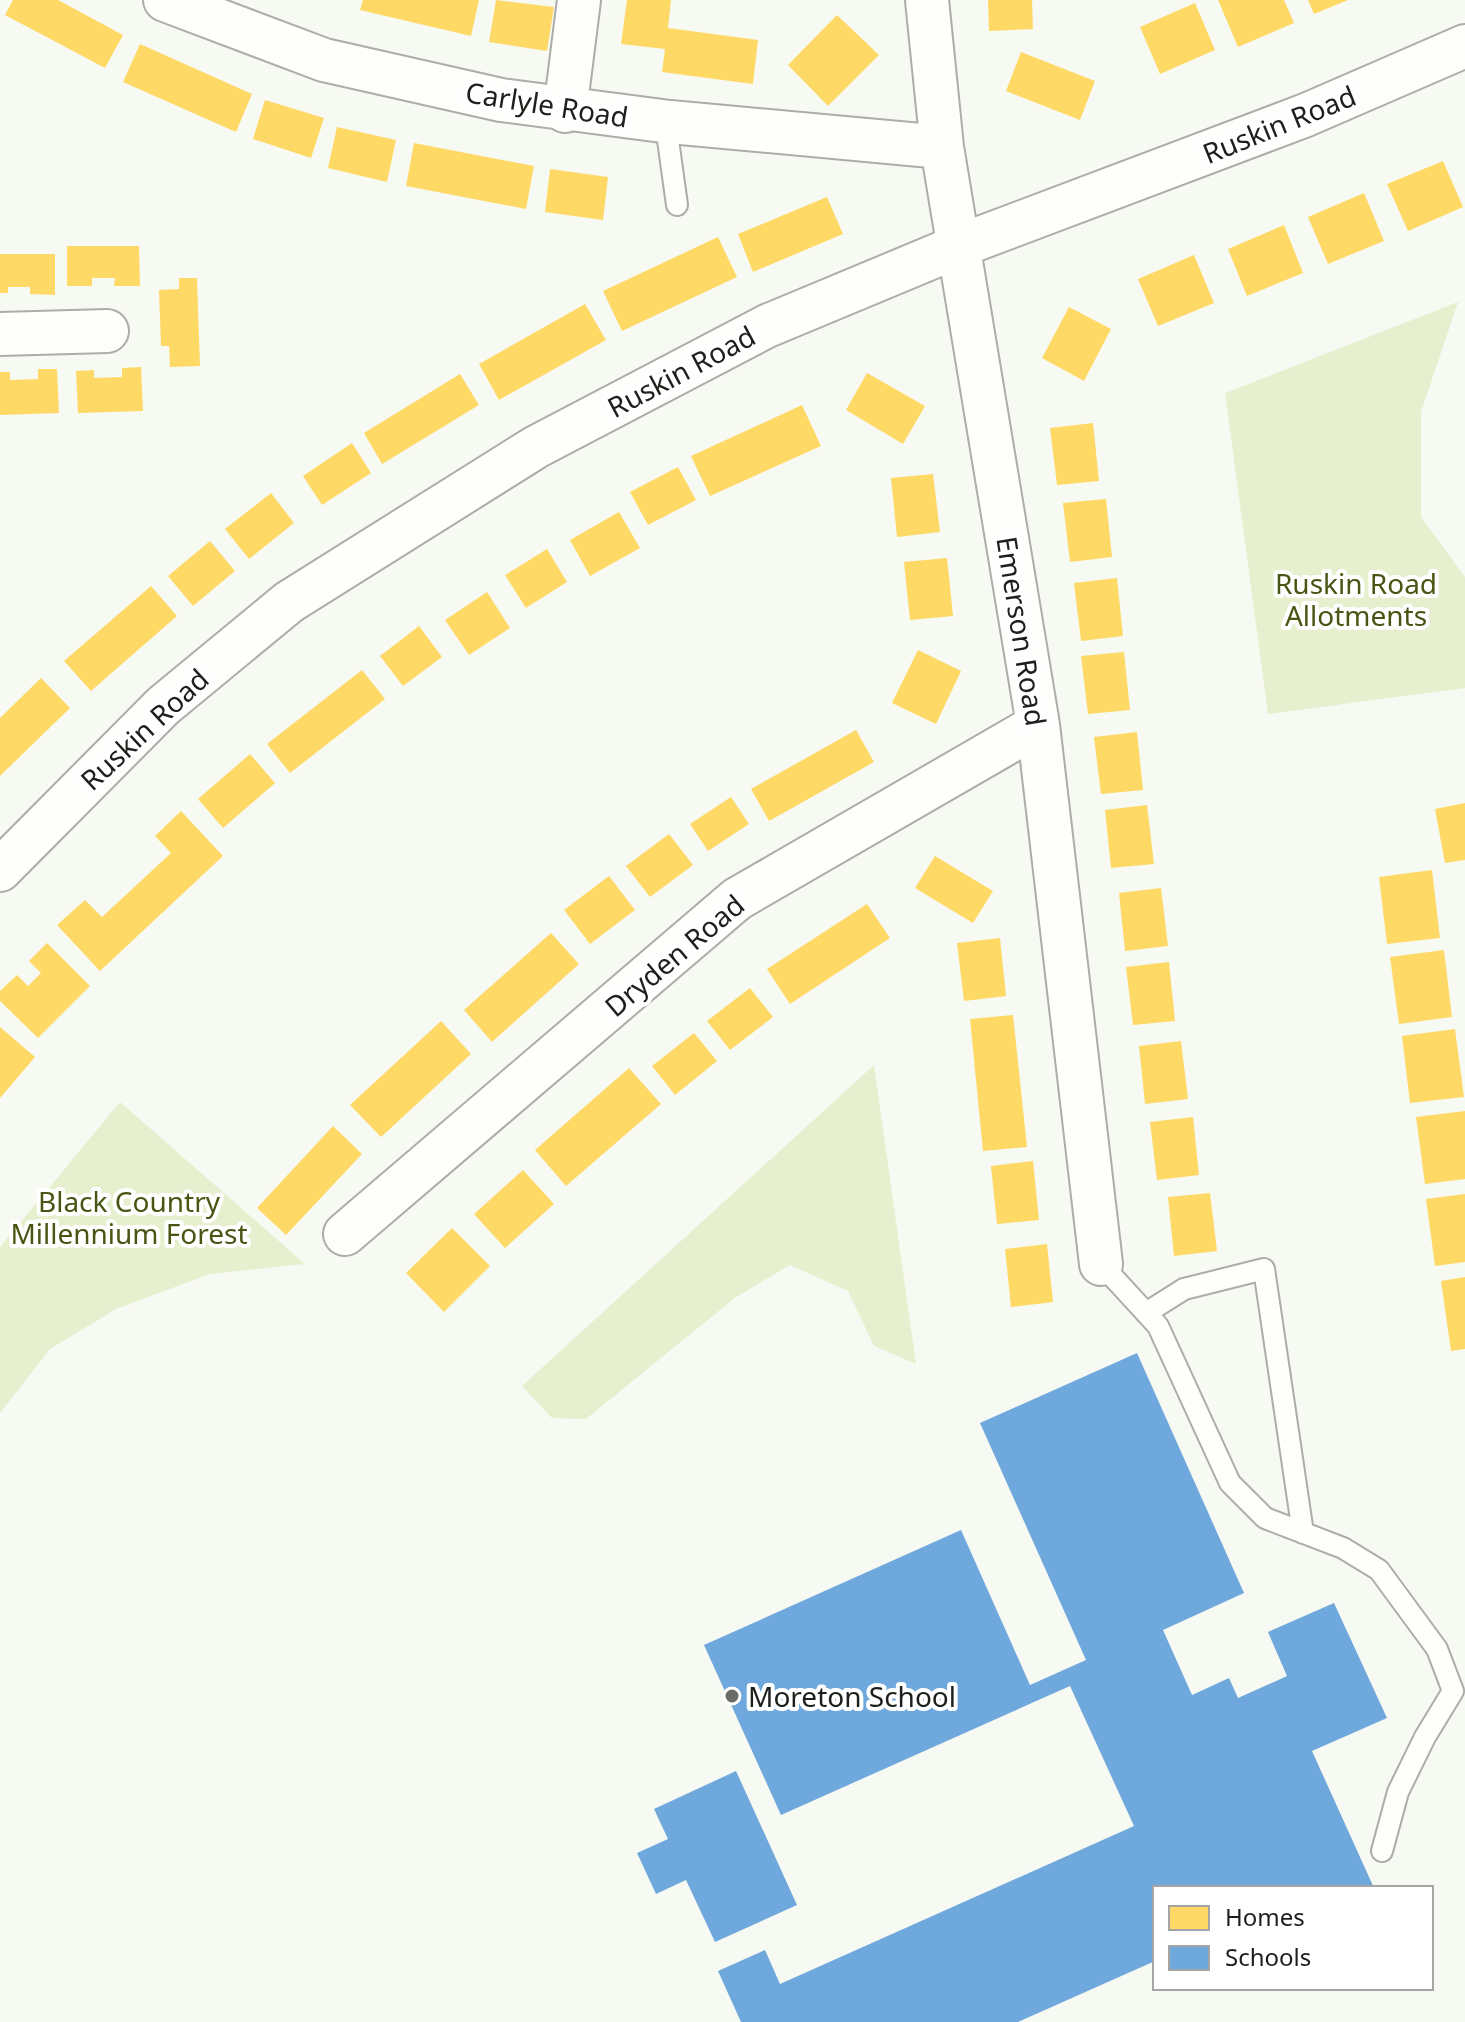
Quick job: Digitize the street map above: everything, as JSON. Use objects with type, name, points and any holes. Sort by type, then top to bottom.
[{"type":"street","name":"Carlyle Road","points":[[165,0],[324,60],[501,100],[565,111],[942,147]]},
{"type":"street","points":[[565,111],[579,0]]},
{"type":"street","name":"Emerson Road","points":[[927,0],[942,147],[1038,725],[1101,1264]]},
{"type":"street","name":"Ruskin Road","points":[[0,870],[163,706],[289,602],[536,447],[767,326],[959,246],[1306,115],[1465,46]]},
{"type":"street","points":[[0,334],[107,331]]},
{"type":"street","name":"Dryden Road","points":[[345,1234],[737,899],[1038,725]]},
{"type":"lane","points":[[670,122],[668,140],[677,205]]},
{"type":"lane","points":[[1101,1264],[1158,1326],[1230,1483],[1265,1518],[1343,1548],[1379,1570],[1437,1649],[1459,1693],[1425,1737],[1398,1792],[1382,1851]]},
{"type":"lane","points":[[1146,1313],[1184,1289],[1264,1269],[1303,1533]]},
{"type":"green space","name":"Ruskin Road Allotments","points":[[1458,302],[1421,412],[1421,517],[1465,577],[1465,688],[1268,714],[1225,393]]},
{"type":"green space","points":[[874,1065],[916,1364],[874,1346],[848,1291],[790,1265],[736,1297],[586,1419],[552,1418],[522,1386]]},
{"type":"green space","name":"Black Country Millennium Forest","points":[[120,1102],[305,1264],[210,1274],[116,1309],[50,1349],[0,1413],[0,1247]]},
{"type":"building: Homes","points":[[13,0],[58,0],[123,35],[105,68],[5,15]]},
{"type":"building: Homes","points":[[363,0],[479,0],[471,36],[360,10]]},
{"type":"building: Homes","points":[[496,0],[554,7],[547,51],[489,42]]},
{"type":"building: Homes","points":[[627,0],[671,0],[668,28],[758,40],[753,84],[662,72],[665,49],[621,44]]},
{"type":"building: Homes","points":[[988,0],[1032,0],[1033,29],[989,31]]},
{"type":"building: Homes","points":[[1218,0],[1284,0],[1294,23],[1238,47]]},
{"type":"building: Homes","points":[[1308,0],[1348,0],[1314,14]]},
{"type":"building: Homes","points":[[1195,3],[1215,50],[1160,74],[1140,27]]},
{"type":"building: Homes","points":[[837,15],[879,55],[828,106],[788,65]]},
{"type":"building: Homes","points":[[140,44],[252,94],[236,132],[123,82]]},
{"type":"building: Homes","points":[[1021,52],[1095,81],[1080,120],[1006,91]]},
{"type":"building: Homes","points":[[265,100],[324,118],[311,158],[253,139]]},
{"type":"building: Homes","points":[[337,127],[396,140],[387,182],[328,168]]},
{"type":"building: Homes","points":[[414,143],[534,166],[526,209],[406,186]]},
{"type":"building: Homes","points":[[1443,161],[1463,207],[1408,231],[1387,184]]},
{"type":"building: Homes","points":[[550,169],[608,177],[603,220],[545,212]]},
{"type":"building: Homes","points":[[1364,193],[1384,241],[1328,264],[1308,217]]},
{"type":"building: Homes","points":[[827,197],[843,234],[753,272],[738,234]]},
{"type":"building: Homes","points":[[1284,225],[1303,273],[1247,296],[1228,249]]},
{"type":"building: Homes","points":[[718,237],[737,277],[622,331],[603,291]]},
{"type":"building: Homes","points":[[67,246],[139,246],[140,286],[114,286],[115,278],[92,278],[92,286],[67,286]]},
{"type":"building: Homes","points":[[0,254],[55,254],[55,295],[30,294],[30,287],[8,287],[8,293],[0,293]]},
{"type":"building: Homes","points":[[1194,255],[1214,303],[1158,326],[1138,279]]},
{"type":"building: Homes","points":[[179,278],[197,278],[200,366],[170,367],[169,346],[161,346],[159,290],[179,289]]},
{"type":"building: Homes","points":[[585,304],[606,340],[499,400],[479,364]]},
{"type":"building: Homes","points":[[1069,307],[1111,329],[1084,381],[1042,358]]},
{"type":"building: Homes","points":[[141,367],[143,411],[78,413],[76,371],[94,370],[94,378],[122,377],[122,368]]},
{"type":"building: Homes","points":[[38,369],[57,369],[59,413],[0,415],[0,372],[10,372],[10,380],[38,379]]},
{"type":"building: Homes","points":[[867,373],[925,406],[903,444],[846,410]]},
{"type":"building: Homes","points":[[460,374],[479,405],[382,464],[364,433]]},
{"type":"building: Homes","points":[[802,405],[821,446],[710,496],[691,456]]},
{"type":"building: Homes","points":[[1093,423],[1099,481],[1057,485],[1050,428]]},
{"type":"building: Homes","points":[[352,443],[371,473],[322,505],[303,476]]},
{"type":"building: Homes","points":[[678,467],[696,500],[648,525],[630,492]]},
{"type":"building: Homes","points":[[933,474],[940,532],[897,537],[891,478]]},
{"type":"building: Homes","points":[[271,493],[294,523],[249,559],[225,529]]},
{"type":"building: Homes","points":[[1106,499],[1112,557],[1070,562],[1063,503]]},
{"type":"building: Homes","points":[[619,512],[640,548],[590,576],[570,540]]},
{"type":"building: Homes","points":[[210,541],[235,571],[193,606],[168,576]]},
{"type":"building: Homes","points":[[547,549],[567,582],[526,608],[505,575]]},
{"type":"building: Homes","points":[[947,558],[953,616],[910,620],[904,562]]},
{"type":"building: Homes","points":[[1117,578],[1123,636],[1081,641],[1074,583]]},
{"type":"building: Homes","points":[[151,586],[177,616],[91,691],[64,661]]},
{"type":"building: Homes","points":[[487,592],[510,628],[469,655],[445,620]]},
{"type":"building: Homes","points":[[419,626],[442,657],[403,686],[380,656]]},
{"type":"building: Homes","points":[[918,650],[961,671],[936,724],[892,703]]},
{"type":"building: Homes","points":[[1124,652],[1130,710],[1088,714],[1081,656]]},
{"type":"building: Homes","points":[[362,670],[385,699],[290,773],[267,744]]},
{"type":"building: Homes","points":[[41,678],[70,708],[0,776],[0,718]]},
{"type":"building: Homes","points":[[856,730],[874,762],[769,821],[751,789]]},
{"type":"building: Homes","points":[[1137,732],[1143,790],[1101,794],[1094,737]]},
{"type":"building: Homes","points":[[250,754],[275,783],[223,828],[198,799]]},
{"type":"building: Homes","points":[[731,797],[749,824],[708,851],[690,824]]},
{"type":"building: Homes","points":[[1465,803],[1465,860],[1445,863],[1435,809]]},
{"type":"building: Homes","points":[[1147,805],[1154,864],[1111,868],[1105,810]]},
{"type":"building: Homes","points":[[181,811],[223,856],[100,971],[57,925],[85,900],[102,917],[171,853],[155,836]]},
{"type":"building: Homes","points":[[669,834],[693,865],[650,897],[626,866]]},
{"type":"building: Homes","points":[[935,856],[993,891],[973,923],[915,888]]},
{"type":"building: Homes","points":[[1432,870],[1440,938],[1387,944],[1379,877]]},
{"type":"building: Homes","points":[[609,876],[635,910],[590,944],[564,910]]},
{"type":"building: Homes","points":[[1161,888],[1168,946],[1125,951],[1119,893]]},
{"type":"building: Homes","points":[[867,904],[890,938],[790,1004],[767,969]]},
{"type":"building: Homes","points":[[551,933],[579,964],[492,1042],[464,1010]]},
{"type":"building: Homes","points":[[1000,938],[1006,996],[964,1001],[957,943]]},
{"type":"building: Homes","points":[[47,943],[90,986],[38,1038],[0,1001],[0,991],[17,975],[28,986],[41,973],[29,961]]},
{"type":"building: Homes","points":[[1444,950],[1452,1017],[1399,1024],[1390,957]]},
{"type":"building: Homes","points":[[1169,962],[1175,1021],[1133,1025],[1126,967]]},
{"type":"building: Homes","points":[[750,988],[773,1017],[730,1050],[707,1021]]},
{"type":"building: Homes","points":[[1013,1015],[1027,1147],[983,1151],[970,1019]]},
{"type":"building: Homes","points":[[441,1021],[471,1054],[381,1137],[350,1105]]},
{"type":"building: Homes","points":[[0,1027],[35,1057],[0,1098]]},
{"type":"building: Homes","points":[[1455,1029],[1464,1097],[1410,1103],[1402,1036]]},
{"type":"building: Homes","points":[[694,1033],[717,1061],[675,1095],[652,1066]]},
{"type":"building: Homes","points":[[1181,1041],[1188,1099],[1145,1104],[1139,1046]]},
{"type":"building: Homes","points":[[629,1068],[661,1104],[566,1186],[535,1150]]},
{"type":"building: Homes","points":[[1465,1111],[1465,1179],[1425,1184],[1416,1117]]},
{"type":"building: Homes","points":[[1193,1117],[1199,1175],[1157,1180],[1150,1122]]},
{"type":"building: Homes","points":[[333,1126],[362,1154],[286,1235],[257,1208]]},
{"type":"building: Homes","points":[[1033,1161],[1039,1220],[997,1224],[991,1166]]},
{"type":"building: Homes","points":[[523,1170],[554,1204],[505,1248],[474,1214]]},
{"type":"building: Homes","points":[[1210,1193],[1217,1251],[1174,1256],[1168,1197]]},
{"type":"building: Homes","points":[[1465,1194],[1465,1262],[1435,1266],[1426,1199]]},
{"type":"building: Homes","points":[[452,1228],[490,1266],[444,1312],[406,1273]]},
{"type":"building: Homes","points":[[1047,1244],[1053,1302],[1011,1307],[1005,1249]]},
{"type":"building: Homes","points":[[1465,1277],[1465,1349],[1451,1351],[1441,1281]]},
{"type":"building: Schools","points":[[1137,1353],[1244,1593],[1163,1630],[1192,1695],[1229,1678],[1238,1698],[1287,1676],[1268,1632],[1334,1603],[1387,1718],[1312,1751],[1373,1886],[1153,1886],[1153,1962],[1018,2022],[741,2022],[718,1971],[765,1950],[780,1984],[1134,1826],[1070,1686],[781,1815],[704,1645],[961,1530],[1030,1685],[1086,1660],[980,1423]]},
{"type":"building: Schools","points":[[736,1771],[797,1905],[715,1942],[686,1880],[656,1894],[637,1853],[668,1839],[654,1809]]},
{"type":"place","name":"Moreton School","points":[[732,1696]]}]
